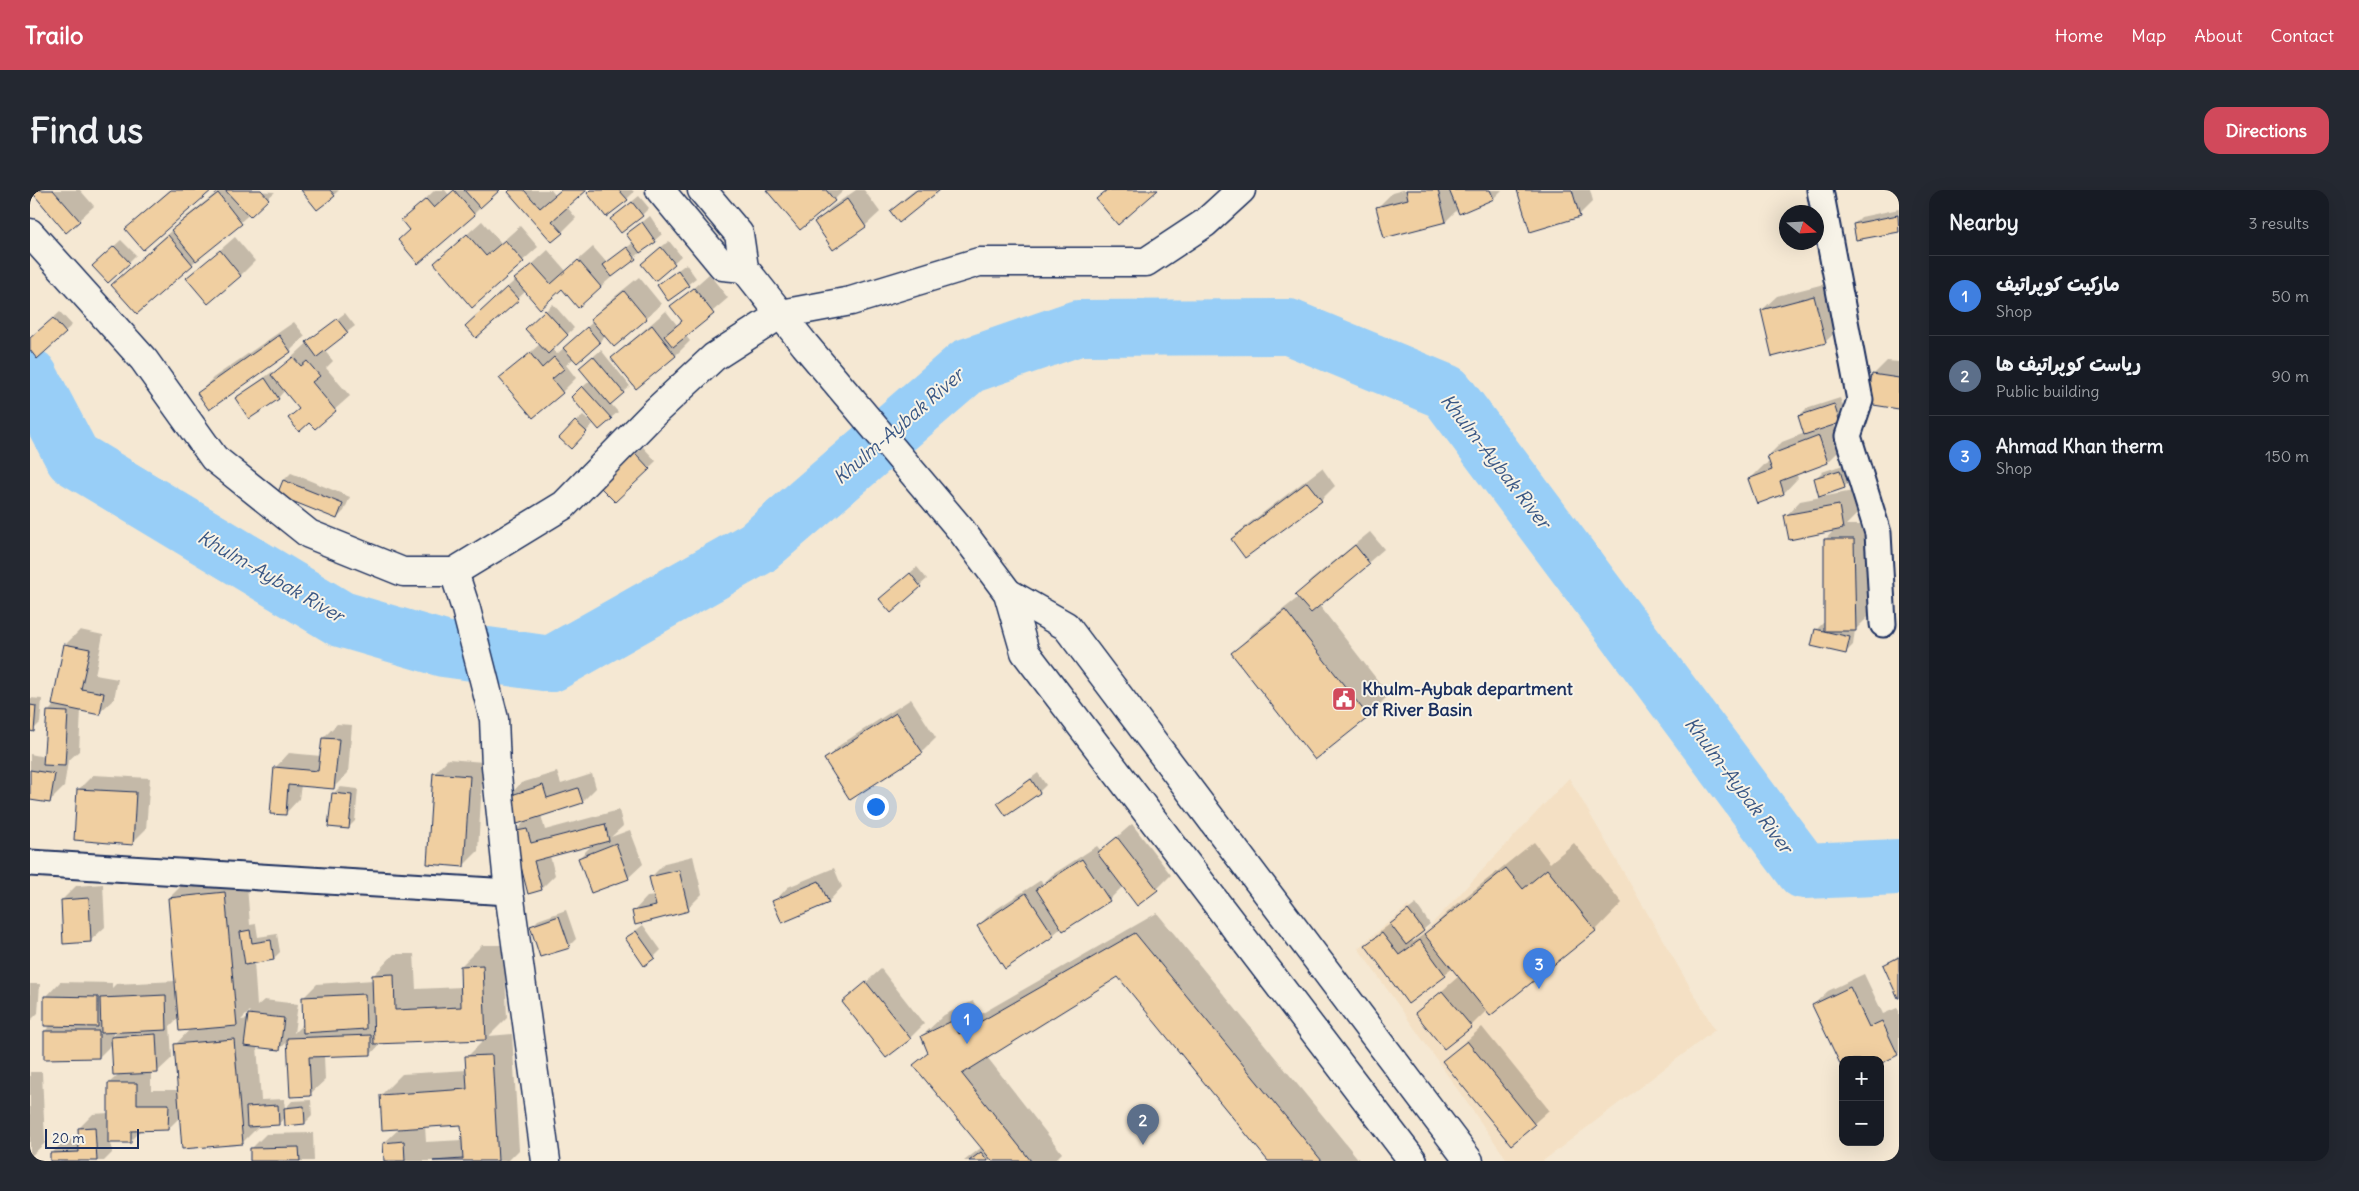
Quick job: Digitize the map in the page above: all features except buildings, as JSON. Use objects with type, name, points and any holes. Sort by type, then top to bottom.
[{"type":"street","points":[[660,190],[723,266],[744,268]]},
{"type":"street","points":[[702,190],[739,234],[744,268],[805,345],[961,530],[1008,593],[1025,652],[1413,1161]]},
{"type":"street","points":[[30,233],[144,360],[214,458],[309,534],[403,572],[454,572],[564,505],[656,411],[714,357],[781,314],[851,300],[979,262],[1146,262],[1205,223],[1241,190]]},
{"type":"street","points":[[1820,190],[1860,400],[1848,436],[1878,533],[1883,624]]},
{"type":"street","points":[[454,572],[466,609],[494,719],[496,766],[509,892],[546,1161]]},
{"type":"street","points":[[1008,593],[1066,626],[1469,1161]]},
{"type":"street","points":[[30,863],[509,892]]},
{"type":"shaded area","points":[[1569,778],[1715,1030],[1543,1161],[1508,1161],[1358,948],[1408,906],[1426,930]]},
{"type":"waterway","name":"Khulm-Aybak River","points":[[30,376],[73,458],[341,619],[444,649],[551,664],[757,548],[968,366],[1078,328],[1289,327],[1446,392],[1804,871],[1899,867]]},
{"type":"place","name":"Khulm-Aybak department of River Basin","points":[[1344,699]]},
{"type":"place","name":"Ahmad Khan therm","points":[[1539,989]]},
{"type":"place","name":"مارکیت کوپراتیف","points":[[967,1044]]},
{"type":"place","name":"ریاست کوپراتیف ها","points":[[1143,1145]]}]
